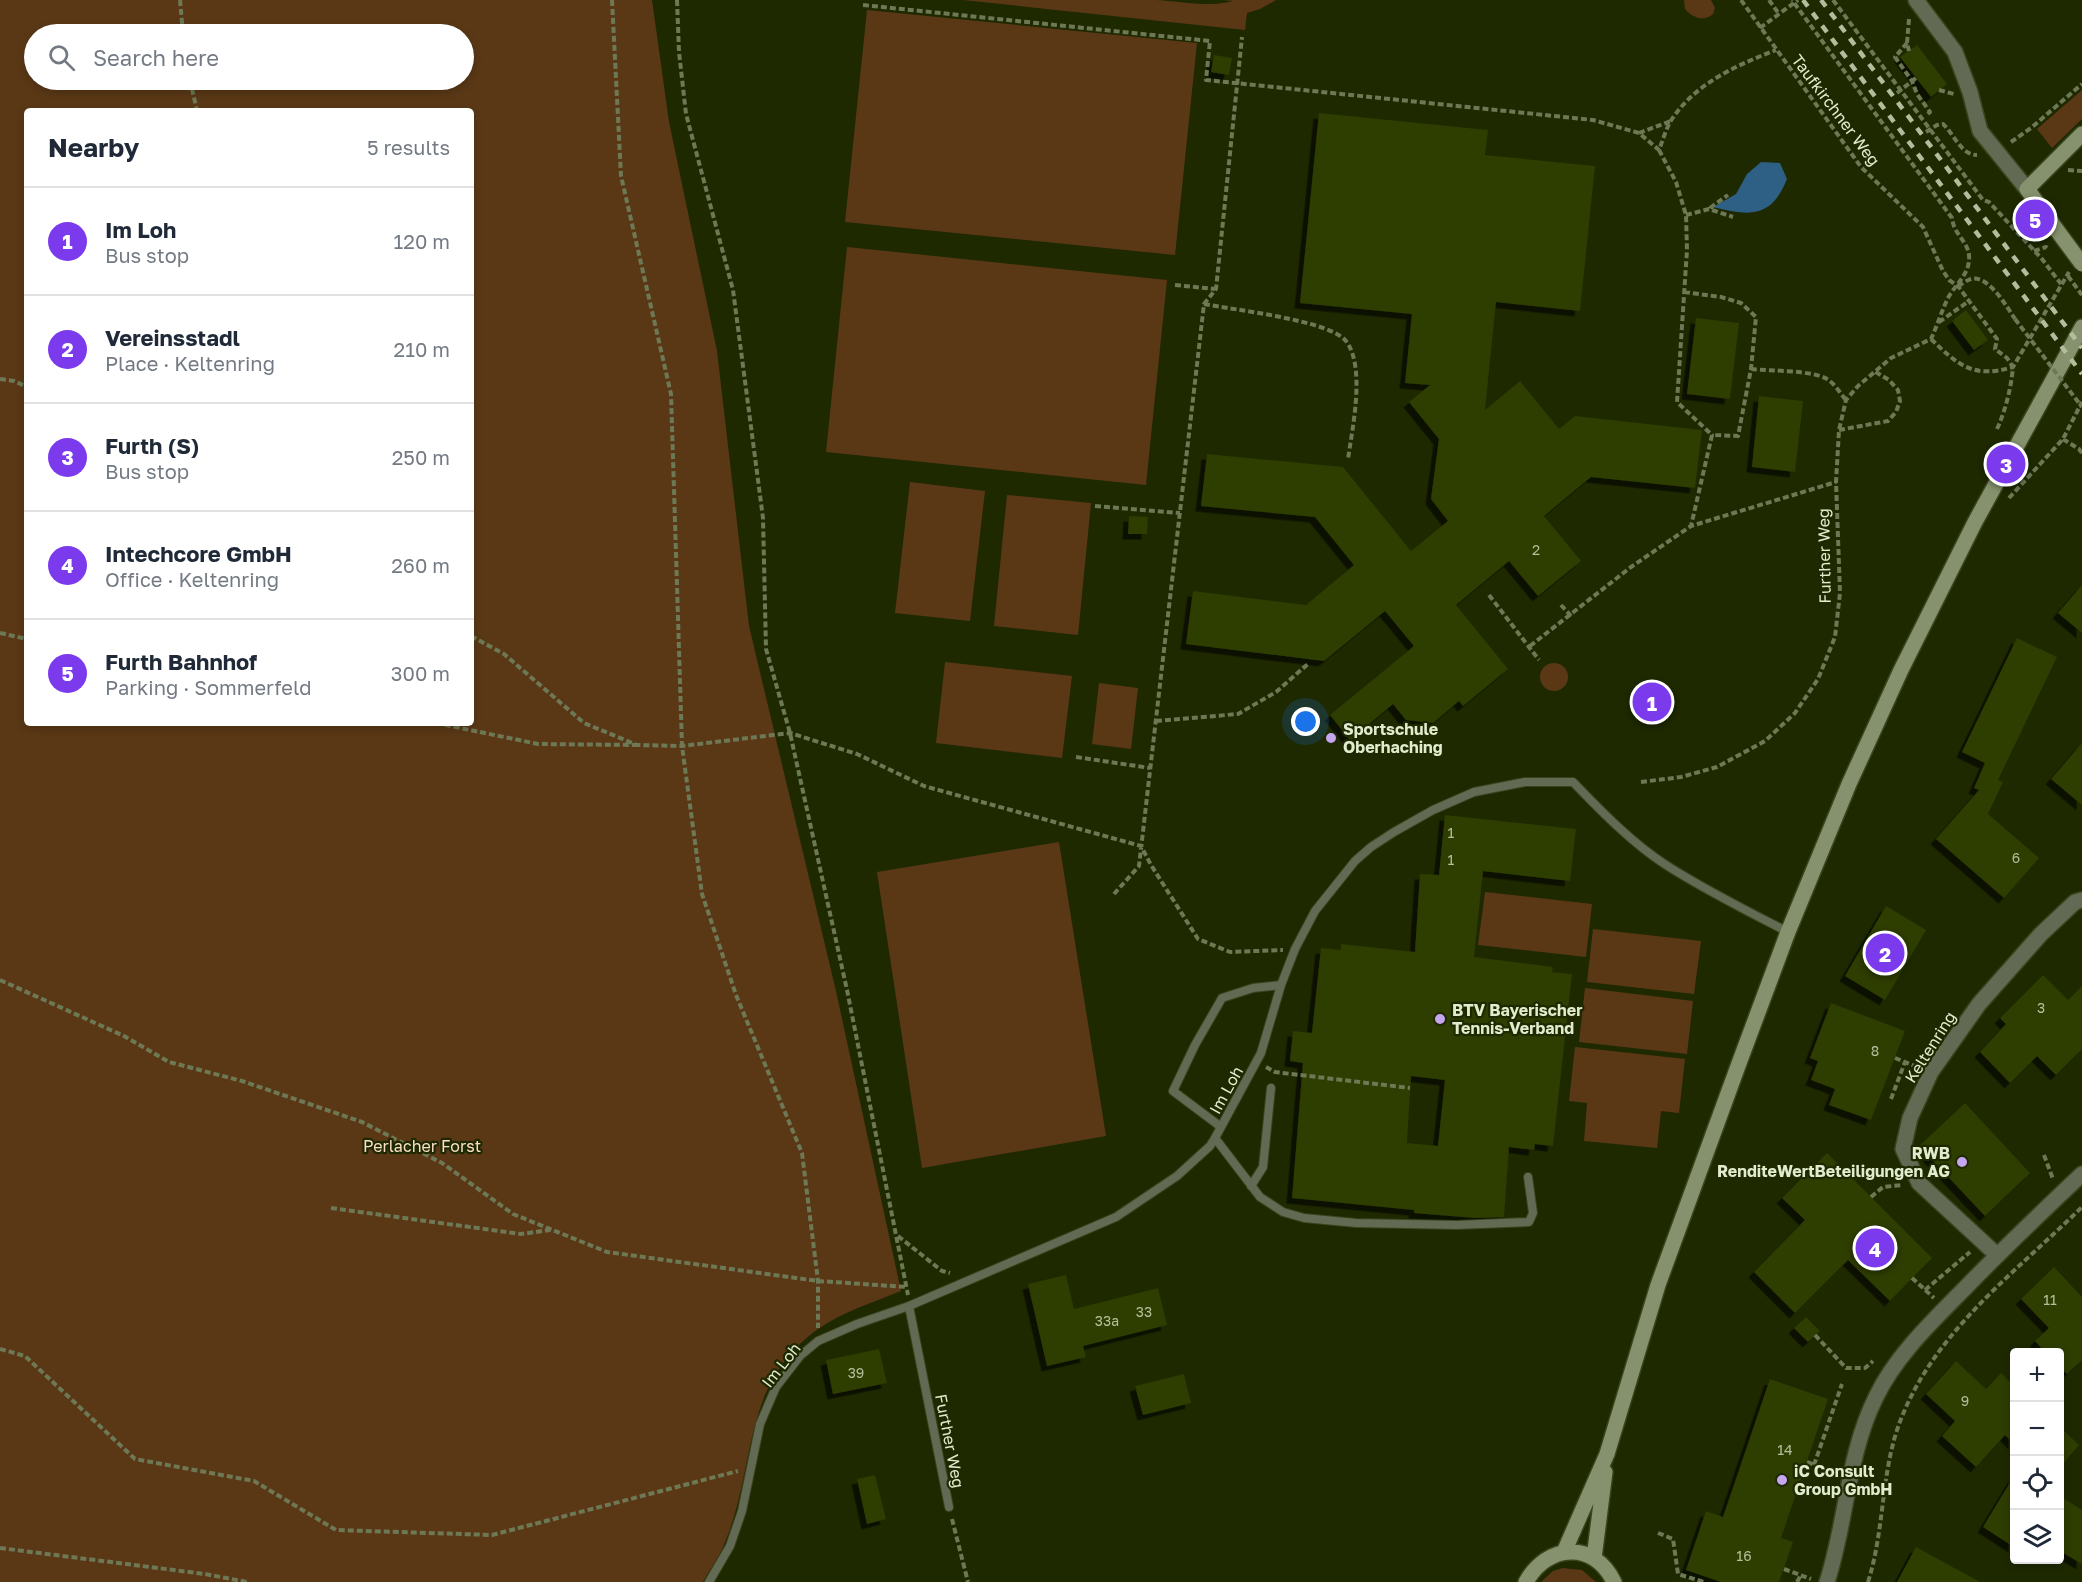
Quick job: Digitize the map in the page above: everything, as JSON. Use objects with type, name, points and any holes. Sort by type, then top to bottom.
[{"type":"main road","points":[[2077,266],[2056,229],[2027,189],[2082,134]]},
{"type":"main road","points":[[1564,1552],[1607,1454],[1658,1285],[1788,932],[1849,784],[1941,588],[1980,512],[2082,327]]},
{"type":"main road","points":[[1594,1558],[1607,1454]]},
{"type":"main road","points":[[1526,1582],[1541,1562],[1552,1555],[1564,1552],[1584,1554],[1594,1558],[1609,1572],[1614,1582]]},
{"type":"street","points":[[1913,6],[1955,52],[1970,92],[1980,131],[2027,189]]},
{"type":"street","name":"Keltenring","points":[[1997,1255],[1919,1183],[1903,1149],[1910,1118],[1931,1072],[1979,1004],[2041,934],[2075,902],[2082,900]]},
{"type":"street","points":[[1827,1582],[1839,1534],[1849,1478],[1862,1433],[1876,1397],[1902,1358],[1945,1309],[1997,1255],[2082,1174]]},
{"type":"lane","name":"Im Loh","points":[[709,1582],[730,1546],[742,1510],[760,1424],[776,1387],[800,1356],[818,1341],[857,1324],[909,1306],[1116,1217],[1177,1176],[1210,1146],[1257,1061],[1295,949],[1321,903],[1355,861],[1394,831],[1474,792],[1525,782],[1573,782],[1626,833],[1664,864],[1709,891],[1788,932]]},
{"type":"lane","points":[[1221,1127],[1173,1091],[1195,1045],[1222,998],[1253,988],[1281,985]]},
{"type":"lane","points":[[1251,1186],[1263,1167],[1271,1088]]},
{"type":"lane","points":[[1215,1138],[1260,1197],[1283,1212],[1304,1218],[1356,1223],[1505,1224],[1529,1222],[1533,1214],[1528,1178]]},
{"type":"lane","name":"Further Weg","points":[[909,1306],[950,1507]]},
{"type":"path","points":[[180,0],[182,24]]},
{"type":"path","points":[[612,0],[621,176],[670,394],[682,746],[702,894],[736,995],[802,1153],[818,1281],[818,1341]]},
{"type":"path","points":[[677,0],[679,52],[686,114],[733,290],[764,518],[766,649],[790,733],[848,990],[909,1306]]},
{"type":"path","name":"Taufkirchner Weg","points":[[1742,0],[1861,167],[1923,227],[1943,271],[1949,280],[1958,286],[1997,339],[1995,349],[2007,358],[2013,367]]},
{"type":"path","points":[[1769,0],[1779,14]]},
{"type":"path","points":[[1833,0],[1928,131],[1983,200],[1989,202],[2061,284]]},
{"type":"path","points":[[1751,369],[1814,374],[1824,377],[1834,384],[1846,400],[1874,371],[1906,350],[1931,339],[1948,298],[1958,286],[1967,268],[1969,254],[1953,228],[1952,218],[1794,1],[1760,28]]},
{"type":"path","points":[[863,5],[1210,41],[1206,80],[1593,120],[1639,133],[1659,150],[1676,182],[1686,215],[1687,250],[1684,292],[1677,402],[1712,435],[1738,436],[1751,369],[1756,317],[1741,303],[1721,297],[1684,292]]},
{"type":"path","points":[[1909,51],[1907,43],[1913,6]]},
{"type":"path","points":[[1113,894],[1139,866],[1204,304],[1216,289],[1242,37]]},
{"type":"path","points":[[1907,43],[1895,57],[1914,80],[1917,94],[1930,112],[1926,116]]},
{"type":"path","points":[[1659,150],[1671,121],[1687,101],[1735,66],[1776,50]]},
{"type":"path","points":[[1899,92],[1914,80]]},
{"type":"path","points":[[2031,128],[2082,84]]},
{"type":"path","points":[[192,90],[196,108]]},
{"type":"path","points":[[1639,133],[1671,121]]},
{"type":"path","points":[[1928,131],[1943,124],[1965,152],[1972,155],[1983,154]]},
{"type":"path","points":[[1686,215],[1709,209],[1728,195]]},
{"type":"path","points":[[1709,209],[1733,217]]},
{"type":"path","points":[[2034,251],[2046,246]]},
{"type":"path","points":[[1997,429],[2011,384],[2013,367],[2061,284],[2077,266]]},
{"type":"path","points":[[1958,286],[1971,279],[1979,279],[1987,283],[2082,407]]},
{"type":"path","points":[[1175,285],[1216,289]]},
{"type":"path","points":[[1938,323],[1969,301]]},
{"type":"path","points":[[1204,304],[1324,327],[1346,341],[1354,361],[1357,391],[1348,459]]},
{"type":"path","points":[[1931,339],[1959,364],[1967,368],[1992,371],[2013,367]]},
{"type":"path","points":[[1839,430],[1888,421],[1896,412],[1900,401],[1898,390],[1889,380],[1874,371]]},
{"type":"path","points":[[0,379],[24,386]]},
{"type":"path","name":"Further Weg","points":[[1641,782],[1681,777],[1718,767],[1765,741],[1795,713],[1818,679],[1835,637],[1840,593],[1836,482],[1839,430],[1846,400]]},
{"type":"path","points":[[2005,503],[2063,439],[2082,402]]},
{"type":"path","points":[[1690,526],[1712,435]]},
{"type":"path","points":[[2063,439],[2081,450]]},
{"type":"path","points":[[1530,646],[1631,567],[1690,526],[1836,482]]},
{"type":"path","points":[[1095,506],[1180,513]]},
{"type":"path","points":[[1488,595],[1539,660]]},
{"type":"path","points":[[1561,605],[1571,616]]},
{"type":"path","points":[[0,633],[24,638]]},
{"type":"path","points":[[474,638],[504,654],[584,723],[637,745],[682,746]]},
{"type":"path","points":[[1155,721],[1238,714],[1276,692],[1309,663]]},
{"type":"path","points":[[451,726],[538,744],[682,746],[790,733],[857,754],[924,786],[1141,846],[1151,866],[1198,939],[1230,952],[1295,949]]},
{"type":"path","points":[[1076,757],[1150,768]]},
{"type":"path","points":[[0,980],[124,1036],[169,1062],[242,1081],[362,1122],[442,1163],[513,1214],[607,1252],[818,1281],[907,1287]]},
{"type":"path","points":[[1257,1061],[1275,1072],[1410,1088]]},
{"type":"path","points":[[1891,1099],[1905,1062]]},
{"type":"path","points":[[2044,1155],[2051,1177],[2065,1191]]},
{"type":"path","points":[[1871,1197],[1883,1187],[1919,1183]]},
{"type":"path","points":[[1868,1582],[1876,1556],[1887,1475],[1897,1431],[1912,1394],[1946,1340],[1986,1298],[2082,1207]]},
{"type":"path","points":[[331,1208],[521,1234],[552,1230]]},
{"type":"path","points":[[897,1236],[942,1271],[970,1280]]},
{"type":"path","points":[[1925,1290],[1983,1242]]},
{"type":"path","points":[[1912,1278],[1945,1309]]},
{"type":"path","points":[[1815,1335],[1846,1368],[1865,1368],[1873,1361]]},
{"type":"path","points":[[0,1349],[25,1356],[135,1459],[254,1481],[336,1530],[492,1536],[750,1468]]},
{"type":"path","points":[[1814,1465],[1842,1384]]},
{"type":"path","points":[[1807,1462],[1849,1478]]},
{"type":"path","name":"Further Weg","points":[[950,1507],[968,1582]]},
{"type":"path","points":[[1658,1533],[1673,1539],[1678,1574],[1704,1582]]},
{"type":"path","points":[[0,1548],[206,1574],[247,1582]]},
{"type":"path","points":[[1784,1569],[1821,1582]]},
{"type":"path","points":[[1797,1582],[1801,1575]]},
{"type":"green space","name":"Perlacher Forst","points":[[0,0],[652,0],[669,122],[717,351],[749,626],[836,991],[901,1291],[848,1312],[818,1329],[793,1351],[775,1375],[754,1428],[735,1513],[725,1542],[703,1582],[0,1582]]},
{"type":"green space","points":[[963,0],[1154,0],[1203,4],[1233,1],[1224,0],[1276,0],[1247,13],[1245,30]]},
{"type":"green space","points":[[1684,0],[1711,0],[1715,8],[1713,14],[1706,18],[1695,17],[1685,9]]},
{"type":"green space","points":[[867,10],[1197,43],[1175,255],[845,222]]},
{"type":"green space","points":[[2082,90],[2082,119],[2052,148],[2037,129]]},
{"type":"green space","points":[[847,247],[1167,280],[1146,485],[826,452]]},
{"type":"green space","points":[[910,482],[985,491],[970,621],[895,613]]},
{"type":"green space","points":[[1007,495],[1091,503],[1078,635],[994,626]]},
{"type":"green space","points":[[945,662],[1072,676],[1062,758],[936,743]]},
{"type":"green space","points":[[1554,663],[1564,667],[1568,677],[1564,687],[1554,691],[1544,687],[1540,677],[1544,667]]},
{"type":"green space","points":[[1099,683],[1138,688],[1131,749],[1092,744]]},
{"type":"green space","points":[[1059,842],[1106,1136],[922,1168],[877,872]]},
{"type":"green space","points":[[1485,892],[1592,904],[1586,957],[1478,945]]},
{"type":"green space","points":[[1593,929],[1701,941],[1694,994],[1587,982]]},
{"type":"green space","points":[[1585,988],[1693,1001],[1687,1054],[1579,1042]]},
{"type":"green space","points":[[1575,1047],[1685,1059],[1679,1113],[1661,1111],[1657,1148],[1584,1141],[1587,1103],[1569,1101]]},
{"type":"green space","points":[[1563,1568],[1582,1570],[1596,1582],[1541,1582],[1553,1571]]},
{"type":"water","points":[[1761,162],[1780,163],[1787,179],[1774,202],[1766,208],[1748,213],[1713,207],[1736,194],[1747,174]]},
{"type":"building","points":[[1917,45],[1947,84],[1931,97],[1900,57]]},
{"type":"building","points":[[1214,55],[1232,58],[1229,75],[1211,72]]},
{"type":"building","points":[[1319,113],[1488,130],[1485,155],[1595,166],[1580,311],[1496,302],[1485,410],[1520,381],[1559,429],[1575,416],[1702,430],[1695,488],[1591,477],[1544,516],[1581,561],[1538,596],[1509,561],[1456,605],[1508,669],[1463,706],[1459,701],[1433,723],[1406,720],[1393,704],[1350,740],[1330,715],[1414,646],[1385,611],[1324,661],[1186,644],[1193,591],[1306,605],[1354,565],[1315,517],[1201,506],[1207,454],[1343,467],[1411,551],[1448,521],[1431,499],[1439,439],[1409,402],[1430,385],[1405,383],[1412,314],[1300,303]]},
{"type":"building","points":[[1966,310],[1988,340],[1974,350],[1952,321]]},
{"type":"building","points":[[1696,318],[1739,323],[1730,399],[1687,394]]},
{"type":"building","points":[[1759,396],[1803,401],[1795,472],[1752,467]]},
{"type":"building","points":[[1129,516],[1148,517],[1147,534],[1128,534]]},
{"type":"building","points":[[2082,585],[2082,633],[2058,613]]},
{"type":"building","points":[[2017,638],[2057,657],[1998,780],[2003,782],[1988,814],[2039,858],[2004,898],[1936,839],[1979,790],[1974,788],[1985,763],[1962,752]]},
{"type":"building","points":[[2082,743],[2082,805],[2051,779]]},
{"type":"building","name":"BTV Bayerischer Tennis-Verband","points":[[1445,815],[1576,829],[1570,881],[1483,871],[1474,957],[1553,967],[1552,972],[1572,974],[1553,1146],[1535,1144],[1534,1150],[1509,1147],[1504,1217],[1475,1218],[1414,1213],[1414,1210],[1292,1198],[1303,1063],[1290,1061],[1293,1031],[1312,1033],[1321,948],[1341,950],[1341,944],[1415,952],[1420,874],[1439,875]],"holes":[[[1411,1076],[1445,1080],[1438,1146],[1407,1143]]]},
{"type":"building","points":[[1886,906],[1926,930],[1885,1000],[1845,976]]},
{"type":"building","points":[[2043,975],[2068,1000],[2082,986],[2082,1049],[2056,1075],[2037,1056],[2010,1083],[1980,1052],[2006,1024],[2000,1018]]},
{"type":"building","points":[[1831,1003],[1905,1031],[1871,1120],[1829,1105],[1835,1089],[1811,1080],[1818,1061],[1810,1058]]},
{"type":"building","points":[[1965,1103],[2030,1173],[1985,1216],[1919,1146]]},
{"type":"building","points":[[1827,1153],[1932,1258],[1890,1301],[1848,1260],[1795,1313],[1754,1272],[1805,1220],[1782,1198]]},
{"type":"building","points":[[2054,1267],[2082,1297],[2082,1360],[2067,1374],[2064,1371],[2064,1348],[2041,1348],[2035,1341],[2049,1328],[2021,1299]]},
{"type":"building","points":[[1066,1275],[1074,1309],[1158,1288],[1167,1325],[1083,1346],[1086,1357],[1047,1366],[1028,1284]]},
{"type":"building","points":[[1806,1317],[1820,1331],[1808,1342],[1794,1328]]},
{"type":"building","points":[[879,1349],[887,1383],[833,1394],[826,1360]]},
{"type":"building","points":[[1956,1361],[1986,1389],[2001,1373],[2010,1382],[2010,1440],[2005,1435],[1976,1467],[1942,1436],[1955,1421],[1926,1394]]},
{"type":"building","points":[[1184,1374],[1191,1403],[1143,1415],[1135,1386]]},
{"type":"building","points":[[1770,1379],[1828,1399],[1781,1538],[1793,1542],[1779,1582],[1721,1582],[1686,1570],[1706,1511],[1723,1517]]},
{"type":"building","points":[[2064,1431],[2079,1445],[2064,1462]]},
{"type":"building","points":[[875,1475],[886,1519],[867,1524],[857,1479]]},
{"type":"building","points":[[2010,1483],[2010,1544],[1983,1527]]},
{"type":"building","points":[[2064,1499],[2082,1510],[2082,1564],[2064,1553]]},
{"type":"building","points":[[1916,1547],[1980,1582],[1897,1582]]},
{"type":"railway","points":[[1803,0],[2082,374]]},
{"type":"railway","points":[[1821,0],[2082,348]]},
{"type":"place","name":"Furth Bahnhof","points":[[2035,219]]},
{"type":"place","name":"Furth (S)","points":[[2006,464]]},
{"type":"place","name":"Im Loh","points":[[1652,702]]},
{"type":"place","name":"Sportschule Oberhaching","points":[[1331,738]]},
{"type":"place","name":"Vereinsstadl","points":[[1885,953]]},
{"type":"place","name":"BTV Bayerischer Tennis-Verband","points":[[1440,1019]]},
{"type":"place","name":"RWB RenditeWertBeteiligungen AG","points":[[1962,1162]]},
{"type":"place","name":"Intechcore GmbH","points":[[1875,1248]]},
{"type":"place","name":"iC Consult Group GmbH","points":[[1782,1480]]}]
